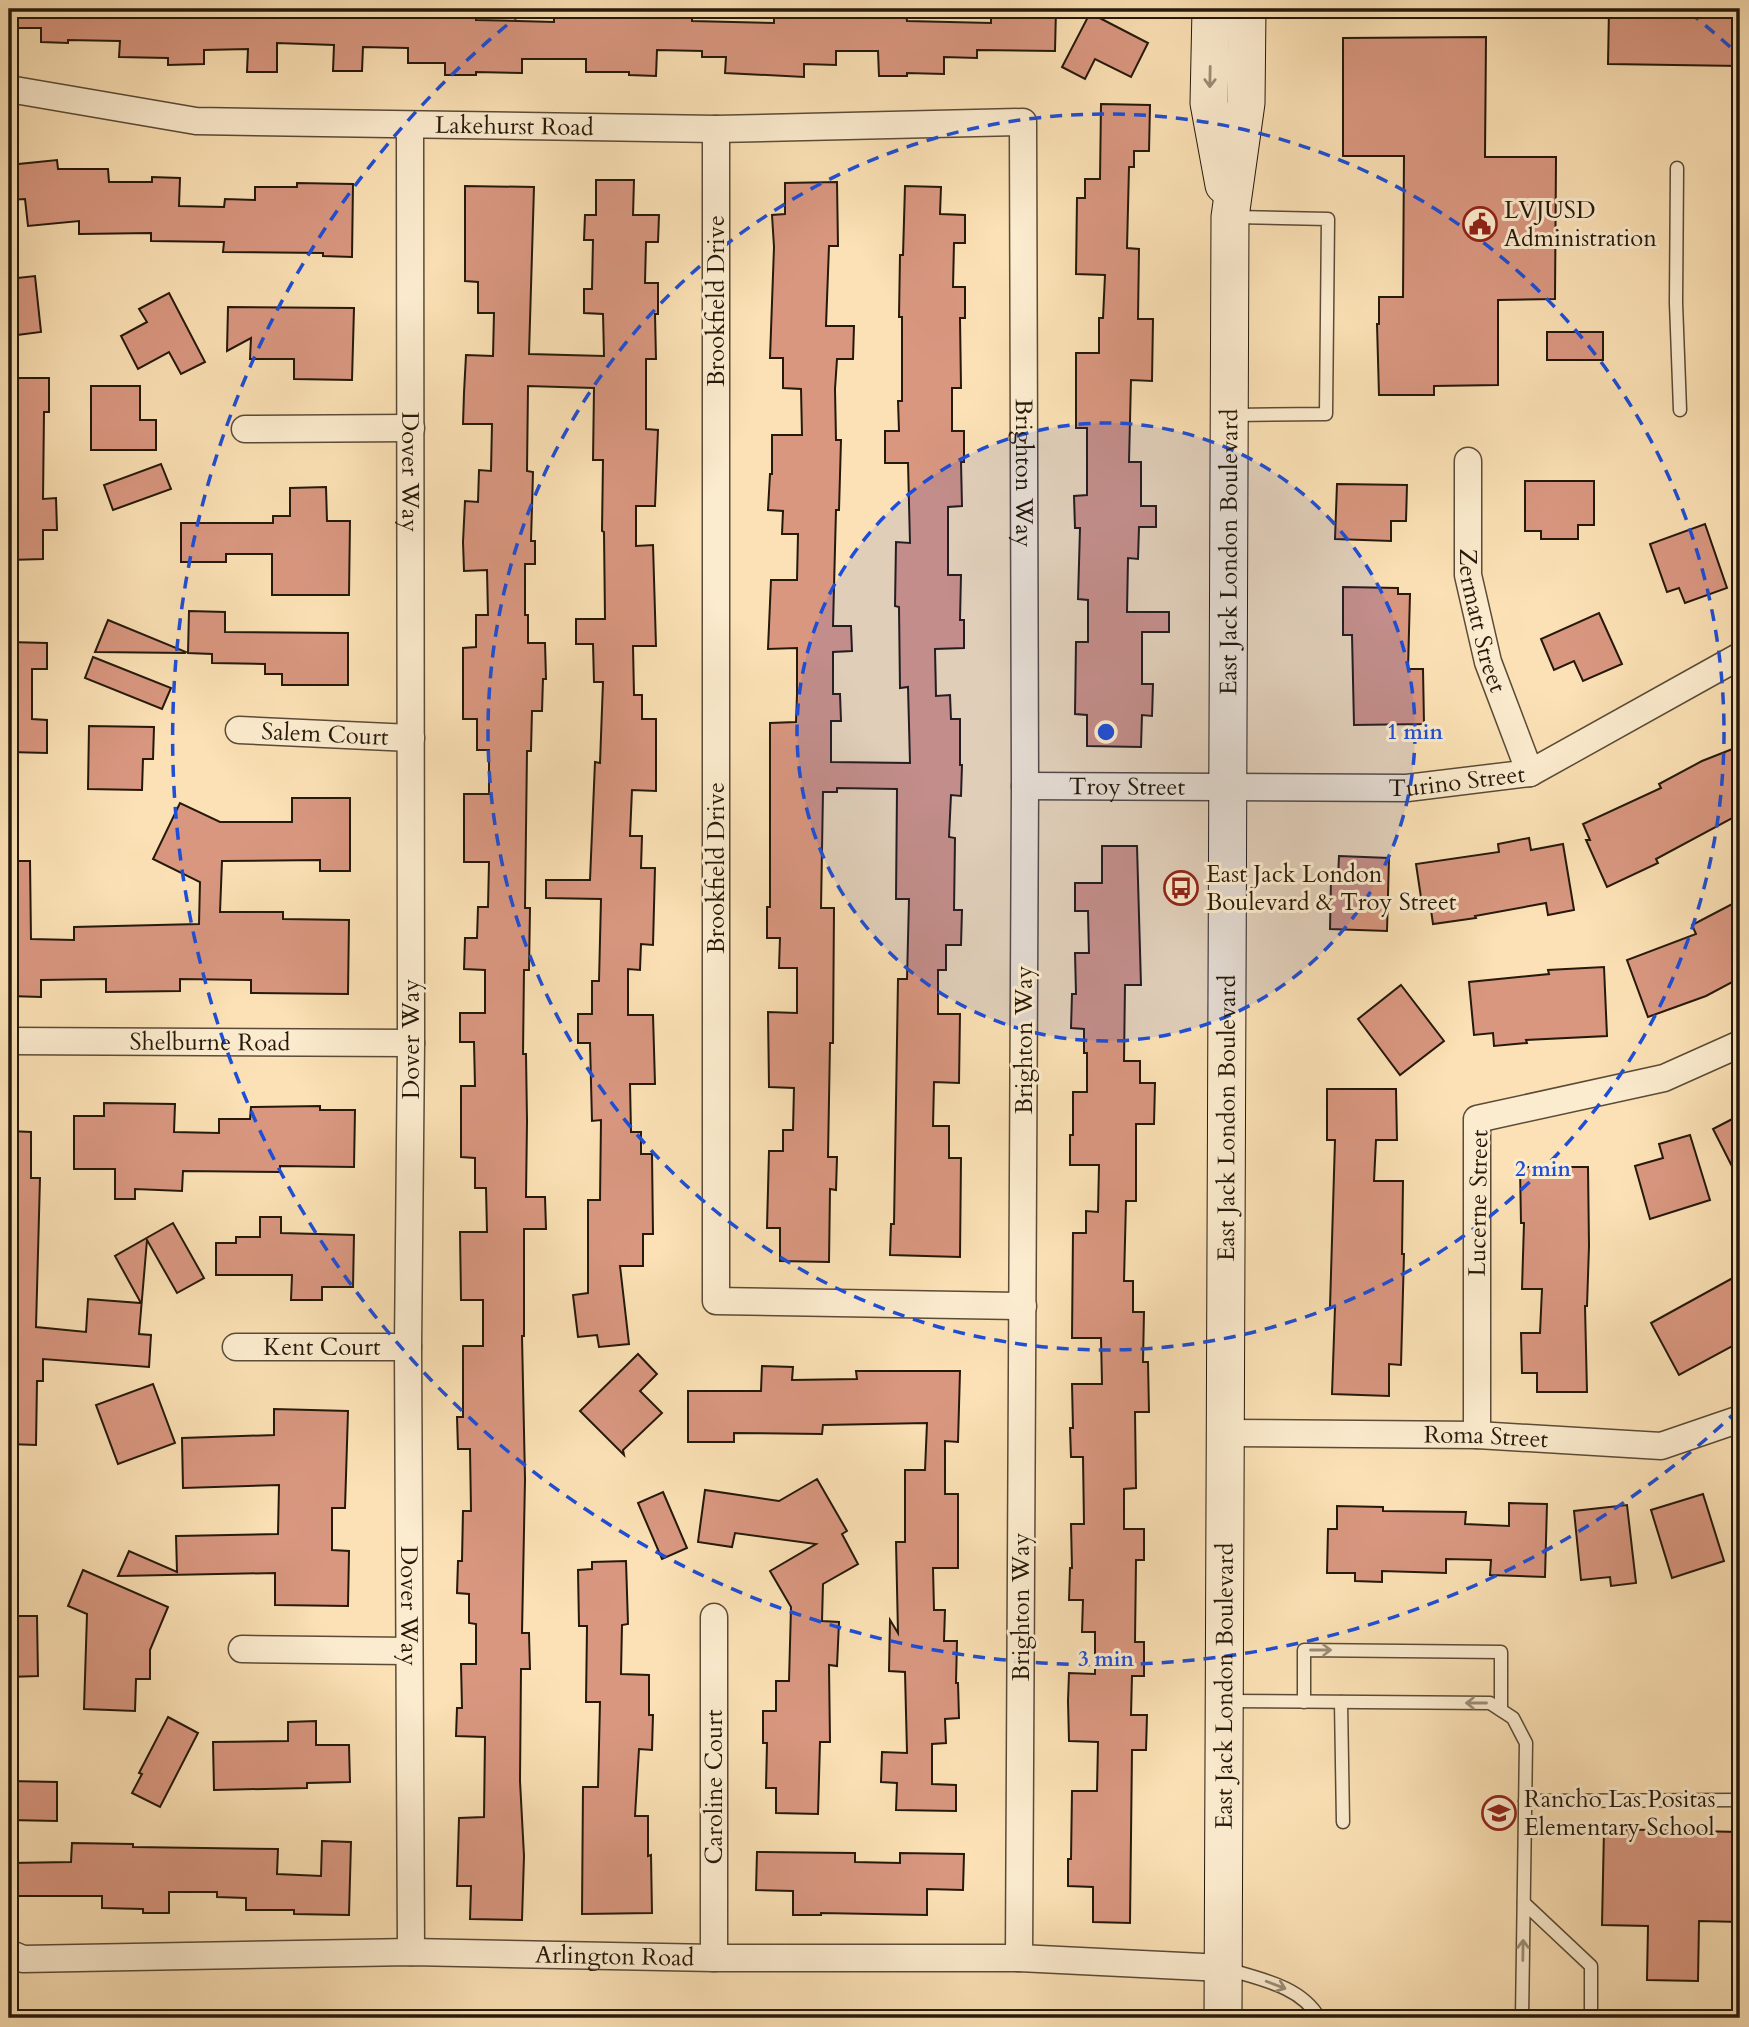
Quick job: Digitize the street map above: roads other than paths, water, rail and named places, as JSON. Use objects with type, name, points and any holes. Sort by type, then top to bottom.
[{"type":"main road","name":"East Jack London Boulevard","points":[[1210,9],[1209,103],[1230,217]]},
{"type":"main road","name":"East Jack London Boulevard","points":[[1223,2018],[1230,217],[1246,103],[1247,9]]},
{"type":"street","name":"Lakehurst Road","points":[[9,89],[196,121],[716,129],[1023,122]]},
{"type":"street","name":"Brighton Way","points":[[1019,1958],[1025,786],[1023,122]]},
{"type":"street","name":"Dover Way","points":[[410,126],[411,1043],[408,1651],[411,1952]]},
{"type":"street","name":"Brookfield Drive","points":[[716,129],[716,1301],[1023,1306]]},
{"type":"street","points":[[245,429],[411,428]]},
{"type":"street","name":"Zermatt Street","points":[[1468,461],[1468,575],[1488,662],[1530,774]]},
{"type":"street","name":"Turino Street","points":[[1228,786],[1407,788],[1530,774],[1740,656]]},
{"type":"street","name":"Salem Court","points":[[239,730],[411,738]]},
{"type":"street","name":"Troy Street","points":[[1025,786],[1228,786]]},
{"type":"street","name":"Shelburne Road","points":[[9,1041],[411,1043]]},
{"type":"street","name":"Lucerne Street","points":[[1477,1435],[1477,1119],[1664,1078],[1740,1044]]},
{"type":"street","name":"Kent Court","points":[[236,1347],[408,1347]]},
{"type":"street","name":"Roma Street","points":[[1225,1433],[1477,1435],[1661,1446],[1740,1419]]},
{"type":"street","name":"Caroline Court","points":[[714,1616],[714,1958]]},
{"type":"street","points":[[242,1649],[408,1651]]},
{"type":"street","name":"Arlington Road","points":[[9,1954],[23,1959],[411,1952],[714,1958],[1019,1958],[1223,1968]]},
{"type":"lane","points":[[1677,168],[1676,303],[1680,410]]},
{"type":"lane","points":[[1230,217],[1328,219],[1326,414],[1230,415]]},
{"type":"lane","points":[[1304,1702],[1304,1650],[1501,1652],[1501,1710]]},
{"type":"lane","points":[[1224,1701],[1490,1703],[1513,1718],[1526,1743],[1522,2018]]},
{"type":"lane","points":[[1341,1702],[1343,1822]]},
{"type":"lane","points":[[1525,1801],[1740,1800]]},
{"type":"lane","points":[[1524,1903],[1591,1966],[1591,2018]]},
{"type":"lane","points":[[1223,1968],[1284,1987],[1314,2010],[1319,2018]]},
{"type":"place","name":"LVJUSD Administration","points":[[1480,224]]},
{"type":"place","name":"East Jack London Boulevard & Troy Street","points":[[1181,888]]},
{"type":"place","name":"Rancho Las Positas Elementary School","points":[[1499,1813]]}]
